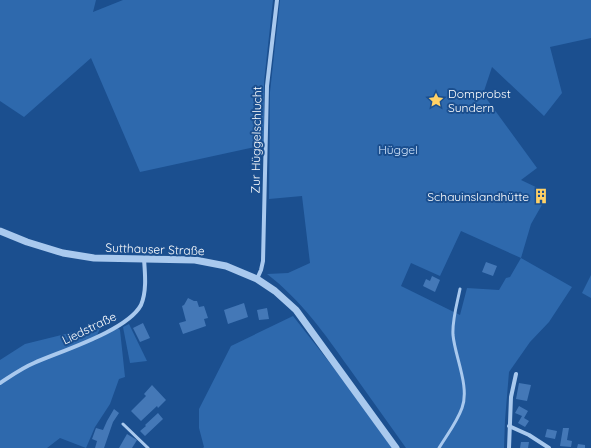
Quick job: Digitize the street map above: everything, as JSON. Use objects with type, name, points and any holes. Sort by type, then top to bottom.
[{"type":"street","name":"Zur Hüggelschlucht","points":[[257,279],[263,261],[267,86],[277,0]]},
{"type":"street","name":"Sutthauser Straße","points":[[0,231],[27,242],[63,253],[94,258],[186,259],[212,262],[238,270],[257,279],[275,291],[296,310],[396,448]]},
{"type":"street","name":"Liedstraße","points":[[0,383],[25,367],[92,340],[133,316],[141,304],[144,296],[144,259]]},
{"type":"street","points":[[509,448],[511,398],[516,374]]},
{"type":"street","points":[[509,426],[529,435],[549,448]]},
{"type":"lane","points":[[439,448],[462,408],[464,398],[463,383],[453,334],[454,319],[460,289]]},
{"type":"lane","points":[[123,424],[148,448]]},
{"type":"green space","points":[[0,0],[96,0],[93,12],[123,0],[273,0],[264,82],[264,145],[140,172],[91,58],[24,117],[0,101]]},
{"type":"green space","name":"Hüggel","points":[[280,0],[591,0],[591,38],[550,47],[562,93],[544,116],[492,67],[483,94],[537,168],[521,180],[540,189],[537,194],[537,198],[543,203],[531,224],[521,258],[572,287],[549,322],[530,342],[509,372],[504,448],[406,448],[312,318],[291,295],[267,274],[288,273],[310,263],[302,196],[269,199],[270,92]],"holes":[[[461,231],[521,258],[510,277],[506,278],[499,290],[467,288],[460,315],[401,286],[411,263],[440,276]]]},
{"type":"green space","points":[[591,275],[591,298],[582,293]]},
{"type":"green space","points":[[293,316],[348,386],[392,448],[203,448],[199,428],[199,409],[231,346]]},
{"type":"green space","points":[[129,324],[147,361],[130,363],[123,327]]},
{"type":"green space","points":[[102,325],[94,341],[118,328],[120,330],[125,377],[119,379],[110,404],[95,427],[86,448],[60,438],[47,448],[0,448],[0,360],[25,344]]},
{"type":"building","points":[[486,262],[497,266],[493,276],[482,272]]},
{"type":"building","points":[[432,276],[440,280],[435,292],[423,286],[426,279],[430,281]]},
{"type":"building","points":[[188,298],[197,301],[199,307],[204,306],[208,318],[204,319],[206,326],[183,334],[179,323],[186,321],[182,306]]},
{"type":"building","points":[[244,303],[248,317],[228,324],[224,310]]},
{"type":"building","points":[[267,308],[269,319],[259,320],[257,310]]},
{"type":"building","points":[[143,323],[150,338],[140,342],[133,328]]},
{"type":"building","points":[[519,383],[531,385],[527,401],[516,399]]},
{"type":"building","points":[[152,385],[166,400],[141,421],[131,411],[146,396],[144,394]]},
{"type":"building","points":[[519,406],[528,411],[524,418],[529,421],[525,427],[518,423],[522,416],[515,413]]},
{"type":"building","points":[[114,409],[119,413],[113,422],[104,448],[95,448],[97,441],[92,439],[96,428],[103,430]]},
{"type":"building","points":[[158,413],[163,419],[145,436],[140,431]]},
{"type":"building","points":[[563,428],[569,428],[567,440],[572,441],[571,447],[560,446]]},
{"type":"building","points":[[547,429],[557,431],[555,439],[545,437]]},
{"type":"building","points":[[127,434],[137,440],[132,448],[119,448]]},
{"type":"building","points":[[521,442],[529,442],[528,448],[520,448]]},
{"type":"building","points":[[578,444],[585,445],[585,448],[577,448]]},
{"type":"place","name":"Domprobst Sundern","points":[[436,100]]},
{"type":"place","name":"Schauinslandhütte","points":[[541,196]]}]
